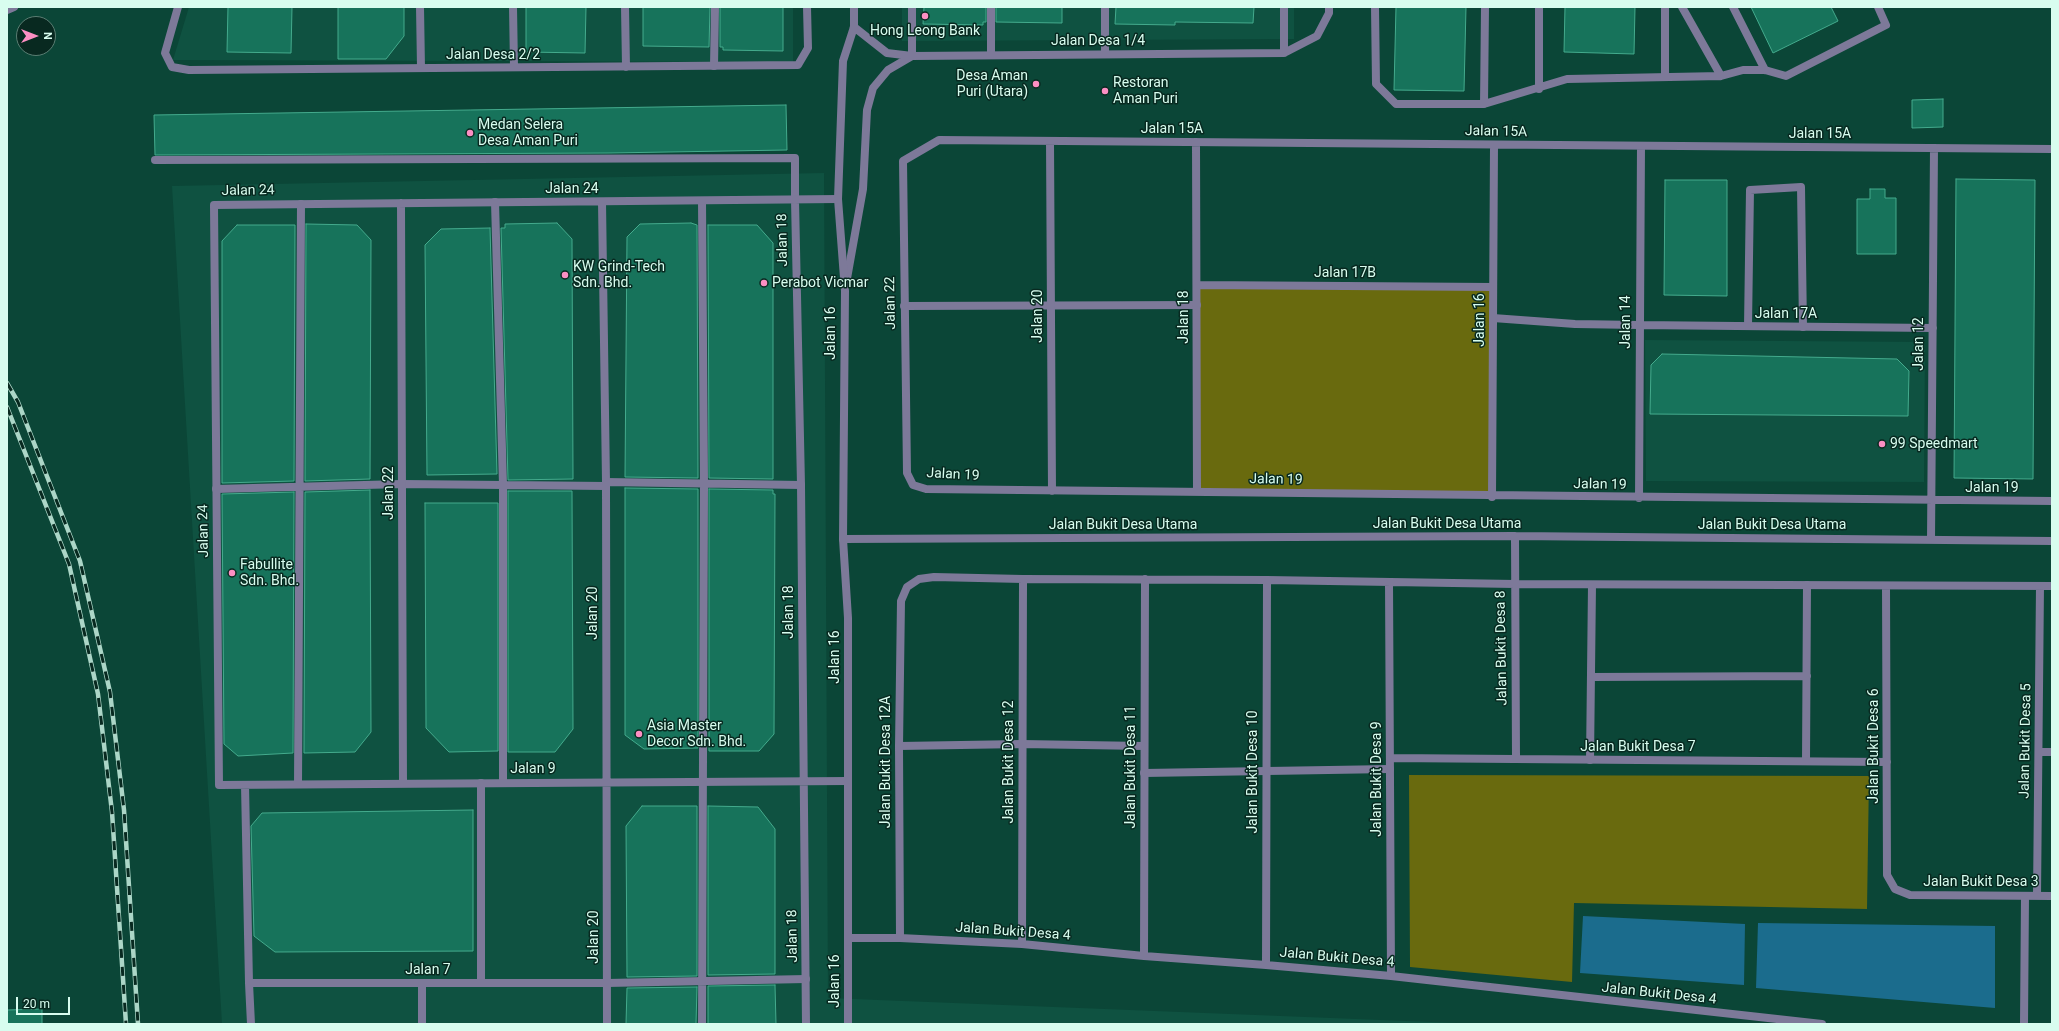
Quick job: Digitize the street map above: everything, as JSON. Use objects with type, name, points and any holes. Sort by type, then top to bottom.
[{"type":"street","points":[[7,10],[14,7]]},
{"type":"street","name":"Jalan Desa 2/2","points":[[178,7],[165,52],[172,68],[189,70],[798,65],[808,48],[807,7]]},
{"type":"street","points":[[420,7],[421,68]]},
{"type":"street","points":[[514,7],[514,68]]},
{"type":"street","points":[[625,7],[626,67]]},
{"type":"street","points":[[714,7],[714,66]]},
{"type":"street","name":"Jalan 16","points":[[848,1024],[848,618],[843,539],[845,290],[838,199],[843,61],[854,27],[854,7]]},
{"type":"street","points":[[854,27],[887,53],[912,56],[912,7]]},
{"type":"street","points":[[991,7],[991,55]]},
{"type":"street","points":[[1105,7],[1105,54]]},
{"type":"street","points":[[1284,7],[1284,53],[1317,36],[1329,13],[1329,7]]},
{"type":"street","points":[[1375,7],[1376,84],[1396,104],[1484,104],[1539,89],[1567,78],[1721,76],[1743,70],[1765,70],[1786,76],[1886,25],[1878,7]]},
{"type":"street","points":[[1484,104],[1485,7]]},
{"type":"street","points":[[1539,7],[1539,89]]},
{"type":"street","points":[[1665,7],[1666,76]]},
{"type":"street","points":[[1682,7],[1721,76]]},
{"type":"street","points":[[1733,7],[1765,70]]},
{"type":"street","name":"Jalan Desa 1/4","points":[[912,56],[1284,53]]},
{"type":"street","name":"Jalan 16","points":[[845,290],[863,189],[867,110],[873,88],[888,70],[912,56]]},
{"type":"street","name":"Jalan 15A","points":[[939,140],[2052,149]]},
{"type":"street","name":"Jalan 22","points":[[913,485],[906,473],[903,161],[939,140]]},
{"type":"street","name":"Jalan 20","points":[[1050,141],[1052,490]]},
{"type":"street","name":"Jalan 18","points":[[1196,142],[1197,492]]},
{"type":"street","name":"Jalan 16","points":[[1492,496],[1494,144]]},
{"type":"street","name":"Jalan 14","points":[[1639,498],[1640,146]]},
{"type":"street","name":"Jalan 12","points":[[1931,539],[1934,148]]},
{"type":"street","name":"Jalan 18","points":[[155,160],[795,158],[801,485],[806,1024]]},
{"type":"street","points":[[1748,326],[1750,190],[1801,187],[1803,327]]},
{"type":"street","name":"Jalan 24","points":[[219,785],[214,205],[838,199]]},
{"type":"street","points":[[702,201],[704,484],[702,1024]]},
{"type":"street","points":[[494,202],[502,485],[502,782]]},
{"type":"street","name":"Jalan 20","points":[[602,202],[606,484],[607,1024]]},
{"type":"street","name":"Jalan 22","points":[[401,203],[403,783]]},
{"type":"street","points":[[298,784],[301,204]]},
{"type":"street","name":"Jalan 17B","points":[[1197,285],[1493,287]]},
{"type":"street","points":[[904,306],[1197,304]]},
{"type":"street","name":"Jalan 17A","points":[[1493,318],[1575,324],[1932,328]]},
{"type":"street","points":[[216,489],[402,484],[801,485]]},
{"type":"street","name":"Jalan 19","points":[[913,485],[926,489],[1639,498],[2052,501]]},
{"type":"street","name":"Jalan Bukit Desa Utama","points":[[843,539],[1515,536],[1931,539],[2052,542]]},
{"type":"street","name":"Jalan Bukit Desa 8","points":[[1515,536],[1516,759]]},
{"type":"street","name":"Jalan Bukit Desa 12A","points":[[900,938],[899,746],[901,601],[907,587],[919,579],[934,577],[1023,579]]},
{"type":"street","points":[[1023,579],[1266,580],[1592,585],[2052,586]]},
{"type":"street","name":"Jalan Bukit Desa 12","points":[[1022,944],[1023,579]]},
{"type":"street","name":"Jalan Bukit Desa 11","points":[[1144,956],[1145,579]]},
{"type":"street","name":"Jalan Bukit Desa 10","points":[[1266,580],[1266,965]]},
{"type":"street","name":"Jalan Bukit Desa 9","points":[[1389,582],[1391,976]]},
{"type":"street","points":[[1590,760],[1592,585]]},
{"type":"street","points":[[1806,761],[1807,586]]},
{"type":"street","name":"Jalan Bukit Desa 6","points":[[1886,586],[1887,875],[1895,889],[1910,895]]},
{"type":"street","name":"Jalan Bukit Desa 5","points":[[2037,896],[2040,586]]},
{"type":"street","points":[[1591,677],[1807,676]]},
{"type":"street","points":[[899,746],[1022,744],[1144,746]]},
{"type":"street","points":[[2039,752],[2052,752]]},
{"type":"street","name":"Jalan Bukit Desa 7","points":[[1390,758],[1887,762]]},
{"type":"street","points":[[1144,773],[1390,769]]},
{"type":"street","name":"Jalan 9","points":[[219,785],[502,782],[848,781]]},
{"type":"street","points":[[481,783],[481,983]]},
{"type":"street","points":[[245,785],[251,1024]]},
{"type":"street","name":"Jalan Bukit Desa 3","points":[[1910,895],[2052,896]]},
{"type":"street","points":[[2024,1024],[2025,896]]},
{"type":"street","name":"Jalan Bukit Desa 4","points":[[848,938],[900,938],[1022,944],[1144,956],[1391,976],[1822,1024]]},
{"type":"street","name":"Jalan 7","points":[[249,983],[607,983],[806,979]]},
{"type":"street","points":[[422,983],[422,1024]]},
{"type":"shaded area","points":[[189,7],[793,7],[793,62],[173,60]]},
{"type":"shaded area","points":[[902,7],[1294,7],[1294,39],[902,41]]},
{"type":"shaded area","points":[[824,173],[828,998],[1482,1024],[222,1024],[172,186]]},
{"type":"shaded area","points":[[1197,285],[1493,287],[1492,497],[1197,492]]},
{"type":"shaded area","points":[[1645,340],[1925,342],[1924,482],[1646,481]]},
{"type":"shaded area","points":[[1409,775],[1869,776],[1867,909],[1574,903],[1572,982],[1410,967]]},
{"type":"water","points":[[1583,916],[1745,924],[1744,985],[1580,973]]},
{"type":"water","points":[[1758,923],[1995,926],[1995,1008],[1756,988]]},
{"type":"building","points":[[228,7],[292,7],[291,53],[227,52]]},
{"type":"building","points":[[338,7],[404,7],[404,36],[386,59],[338,59]]},
{"type":"building","points":[[526,7],[586,7],[585,53],[526,52]]},
{"type":"building","points":[[643,7],[710,7],[709,47],[643,46]]},
{"type":"building","points":[[720,7],[783,7],[783,51],[723,50],[723,47],[720,47]]},
{"type":"building","points":[[924,7],[986,7],[986,22],[983,22],[983,25],[923,24]]},
{"type":"building","points":[[996,7],[1062,7],[1062,23],[996,22]]},
{"type":"building","points":[[1116,7],[1254,7],[1253,23],[1175,22],[1175,25],[1115,24]]},
{"type":"building","points":[[1396,7],[1466,7],[1464,91],[1394,90]]},
{"type":"building","points":[[1565,7],[1635,7],[1634,54],[1564,52]]},
{"type":"building","points":[[1751,7],[1831,7],[1838,21],[1773,53]]},
{"type":"building","points":[[1943,99],[1943,127],[1912,128],[1912,100]]},
{"type":"building","name":"Medan Selera Desa Aman Puri","points":[[786,105],[787,150],[609,153],[155,155],[154,115]]},
{"type":"building","points":[[1956,179],[2035,180],[2033,479],[1954,478]]},
{"type":"building","points":[[1665,180],[1727,180],[1727,296],[1664,295]]},
{"type":"building","points":[[1870,189],[1885,189],[1885,198],[1896,198],[1896,254],[1857,254],[1857,199],[1870,199]]},
{"type":"building","points":[[557,223],[572,239],[573,479],[508,480],[501,228],[505,228],[505,224]]},
{"type":"building","points":[[691,223],[697,225],[698,478],[625,477],[627,237],[640,224]]},
{"type":"building","points":[[306,224],[357,225],[371,240],[370,479],[305,481]]},
{"type":"building","points":[[237,225],[295,225],[294,481],[222,483],[222,241]]},
{"type":"building","points":[[708,225],[757,225],[773,243],[773,479],[709,478]]},
{"type":"building","points":[[490,228],[497,474],[427,475],[425,245],[441,229]]},
{"type":"building","points":[[1662,354],[1897,359],[1909,371],[1908,416],[1650,414],[1651,365]]},
{"type":"building","points":[[625,488],[698,489],[698,748],[644,749],[625,735]]},
{"type":"building","points":[[709,489],[773,490],[773,494],[775,494],[774,734],[759,751],[709,751]]},
{"type":"building","points":[[370,490],[371,732],[355,752],[304,753],[305,492]]},
{"type":"building","points":[[508,491],[572,491],[573,729],[555,752],[508,752]]},
{"type":"building","points":[[294,492],[293,753],[238,756],[224,744],[222,494]]},
{"type":"building","points":[[425,503],[498,503],[498,751],[449,752],[426,728]]},
{"type":"building","points":[[642,806],[697,806],[697,976],[627,977],[626,826]]},
{"type":"building","points":[[708,806],[758,807],[775,829],[775,974],[708,975]]},
{"type":"building","points":[[473,810],[473,951],[275,952],[254,936],[251,826],[262,813]]},
{"type":"building","points":[[775,985],[776,1024],[708,1024],[708,986]]},
{"type":"building","points":[[697,987],[696,1024],[626,1024],[627,988]]},
{"type":"building","points":[[42,1009],[42,1024],[7,1024],[7,1010]]},
{"type":"railway","points":[[7,383],[18,402],[80,561],[110,692],[124,810],[138,1024]]},
{"type":"railway","points":[[7,407],[69,564],[98,694],[112,812],[126,1024]]},
{"type":"place","name":"Hong Leong Bank","points":[[925,16]]},
{"type":"place","name":"Desa Aman Puri (Utara)","points":[[1036,84]]},
{"type":"place","name":"Restoran Aman Puri","points":[[1105,91]]},
{"type":"place","name":"Medan Selera Desa Aman Puri","points":[[470,133]]},
{"type":"place","name":"KW Grind-Tech Sdn. Bhd.","points":[[565,275]]},
{"type":"place","name":"Perabot Vicmar","points":[[764,283]]},
{"type":"place","name":"99 Speedmart","points":[[1882,444]]},
{"type":"place","name":"Fabullite Sdn. Bhd.","points":[[232,573]]},
{"type":"place","name":"Asia Master Decor Sdn. Bhd.","points":[[639,734]]}]
